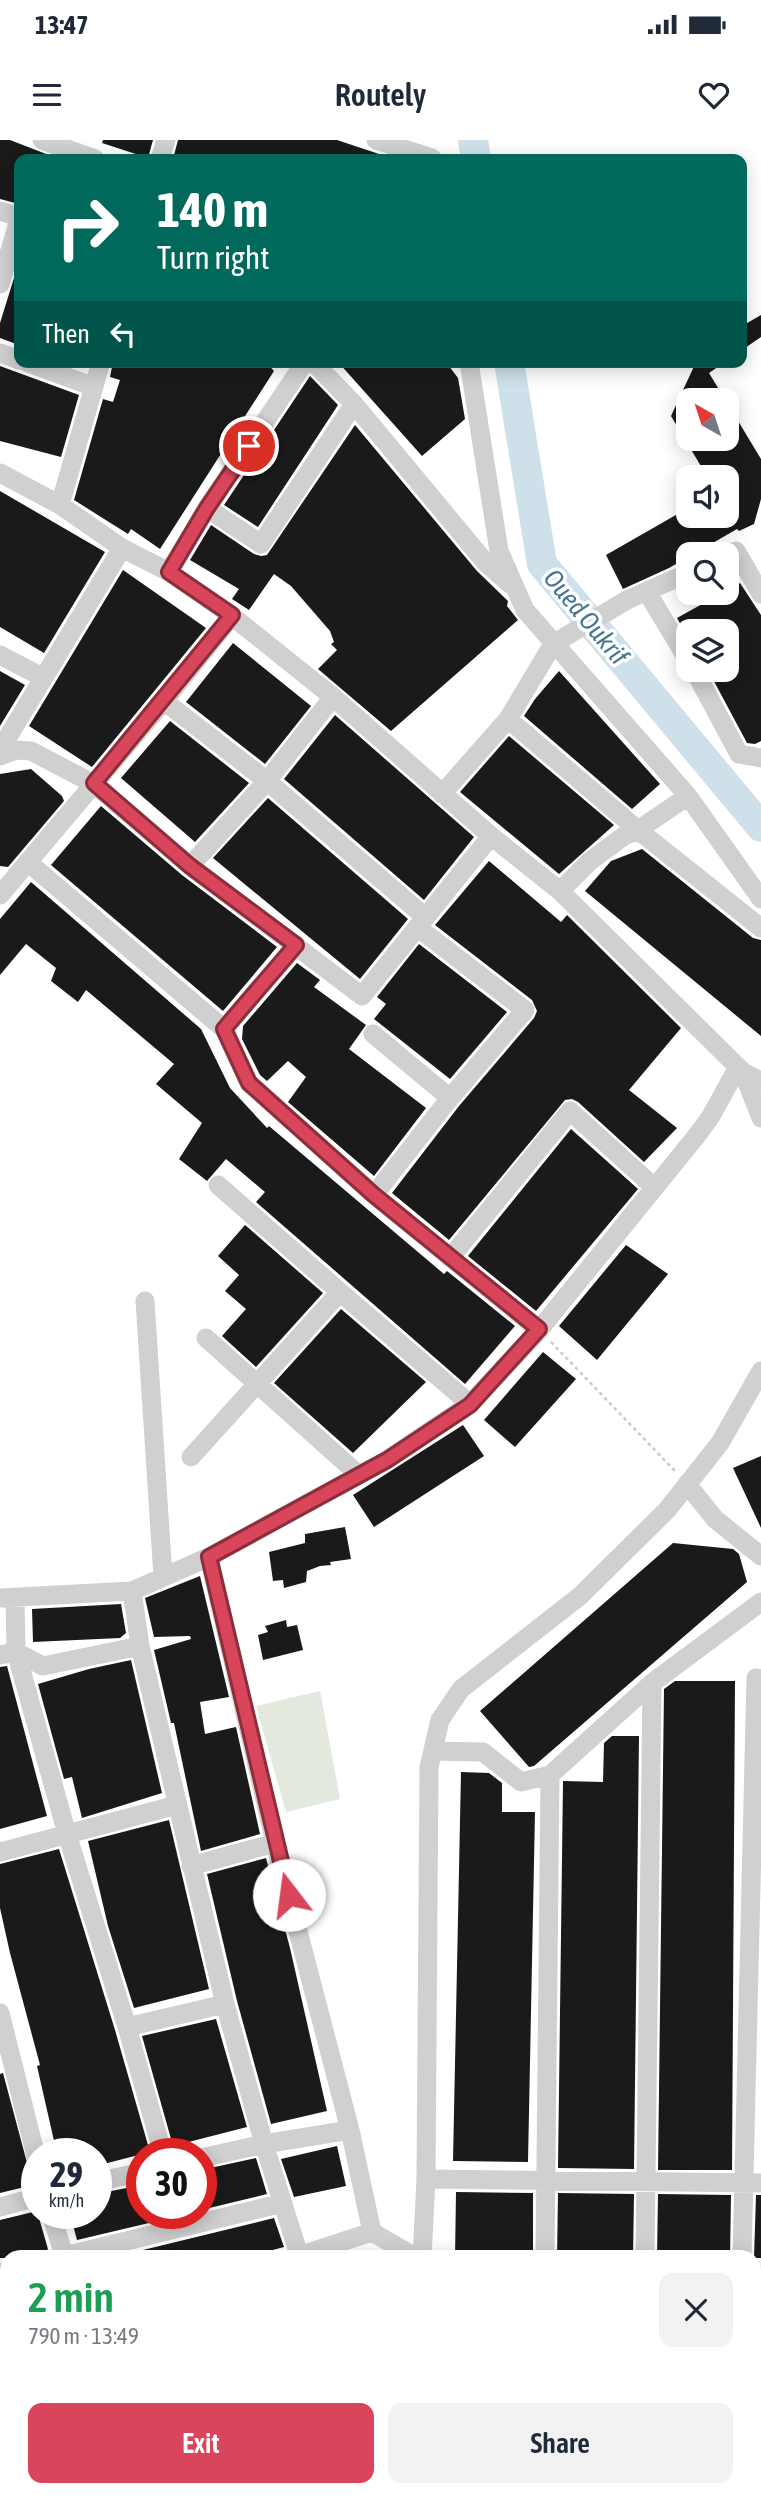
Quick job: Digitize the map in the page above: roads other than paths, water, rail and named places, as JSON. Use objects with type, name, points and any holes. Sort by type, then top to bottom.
[{"type":"street","points":[[42,140],[81,154]]},
{"type":"street","points":[[376,140],[431,152]]},
{"type":"street","points":[[5,282],[14,241]]},
{"type":"street","points":[[42,368],[93,387]]},
{"type":"street","points":[[60,505],[99,368]]},
{"type":"street","points":[[169,572],[207,508],[301,368]]},
{"type":"street","points":[[319,368],[354,404],[486,563],[514,587]]},
{"type":"street","points":[[470,368],[496,538],[503,564],[526,610],[688,796],[761,899]]},
{"type":"street","points":[[207,508],[261,544],[354,404]]},
{"type":"street","points":[[0,473],[60,505],[122,548],[169,572],[232,615],[333,697],[491,836],[560,891],[740,1070],[761,1081]]},
{"type":"street","points":[[0,750],[122,548]]},
{"type":"street","points":[[739,556],[761,594]]},
{"type":"street","points":[[442,794],[508,719],[553,644],[627,600],[676,579]]},
{"type":"street","points":[[647,592],[676,640]]},
{"type":"street","points":[[0,895],[164,701],[232,615]]},
{"type":"street","points":[[0,654],[42,677]]},
{"type":"street","points":[[700,682],[739,754],[761,757]]},
{"type":"street","points":[[190,866],[267,782],[333,697]]},
{"type":"street","points":[[164,701],[267,782],[421,922],[525,1010],[450,1098],[374,1195]]},
{"type":"street","points":[[508,719],[638,830],[761,928]]},
{"type":"street","points":[[0,756],[16,750],[31,751],[94,783],[190,866],[362,996],[491,836]]},
{"type":"street","points":[[560,891],[590,861],[688,796]]},
{"type":"street","points":[[29,863],[224,1029],[249,1083],[374,1195],[539,1329]]},
{"type":"street","points":[[224,1029],[296,945]]},
{"type":"street","points":[[373,1034],[450,1098]]},
{"type":"street","points":[[740,1070],[761,1118]]},
{"type":"street","points":[[158,2138],[127,2027],[8,1654],[7,1597],[132,1591],[209,1557],[387,1460],[470,1405],[539,1329],[654,1187],[711,1116],[740,1070]]},
{"type":"street","points":[[450,1258],[570,1111],[654,1187]]},
{"type":"street","points":[[218,1185],[470,1405]]},
{"type":"street","points":[[191,1457],[340,1292]]},
{"type":"street","points":[[145,1301],[163,1577]]},
{"type":"street","points":[[206,1338],[359,1475]]},
{"type":"street","points":[[422,2250],[426,2179],[429,1767],[440,1720],[461,1689],[580,1596],[667,1510],[720,1443],[761,1371]]},
{"type":"street","points":[[687,1484],[715,1519],[761,1556]]},
{"type":"street","points":[[209,1557],[275,1843],[350,2130],[372,2232],[403,2250]]},
{"type":"street","points":[[132,1591],[140,1646],[225,2004],[295,2250]]},
{"type":"street","points":[[433,1751],[483,1752],[521,1782],[550,1775],[652,1683],[761,1602]]},
{"type":"street","points":[[8,1654],[43,1666],[140,1646]]},
{"type":"street","points":[[743,2250],[753,2183],[756,1678],[761,1679]]},
{"type":"street","points":[[645,2250],[652,1683]]},
{"type":"street","points":[[545,2250],[550,1775]]},
{"type":"street","points":[[0,1852],[177,1805]]},
{"type":"street","points":[[191,1866],[275,1843]]},
{"type":"street","points":[[127,2027],[225,2004]]},
{"type":"street","points":[[0,2013],[31,2138]]},
{"type":"street","points":[[217,2154],[350,2130]]},
{"type":"street","points":[[426,2179],[753,2183]]},
{"type":"street","points":[[0,2207],[21,2201]]},
{"type":"street","points":[[91,2250],[283,2203]]},
{"type":"street","points":[[55,2229],[60,2250]]},
{"type":"street","points":[[318,2250],[372,2232]]},
{"type":"waterway","name":"Oued Oukrif","points":[[473,140],[475,154]]},
{"type":"waterway","name":"Oued Oukrif","points":[[510,368],[542,564],[761,827]]}]
